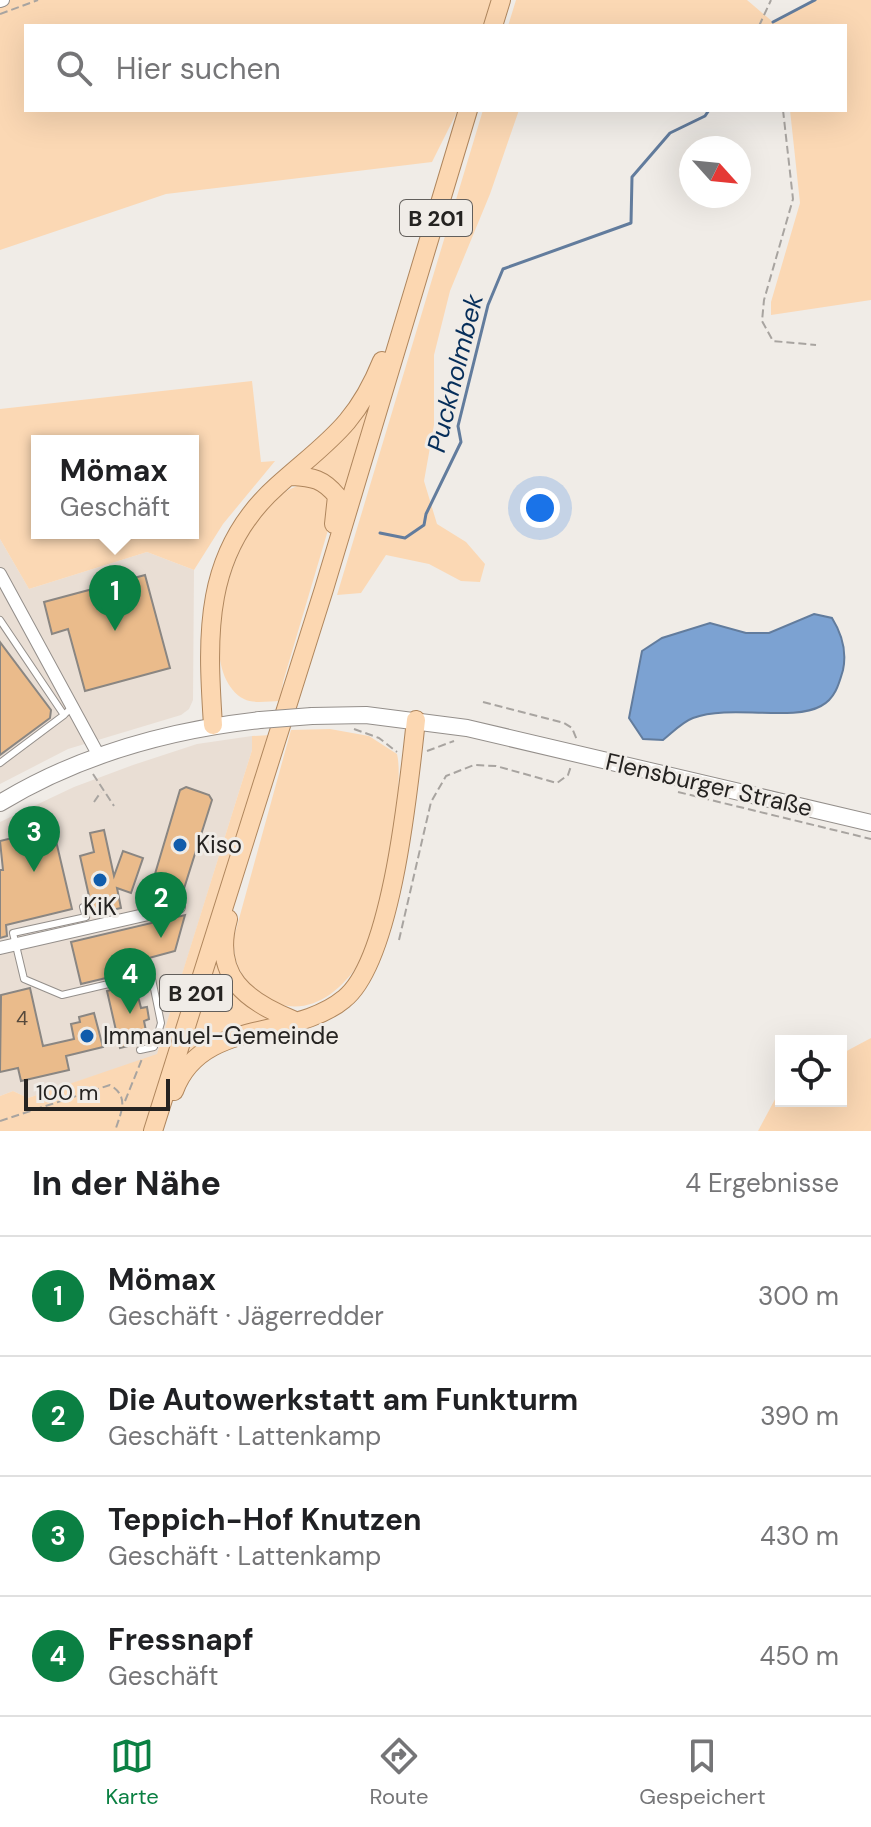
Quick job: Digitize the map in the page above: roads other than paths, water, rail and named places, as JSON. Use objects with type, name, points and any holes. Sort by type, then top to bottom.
[{"type":"main road","points":[[494,24],[501,0]]},
{"type":"main road","name":"B 201","points":[[153,1131],[324,589],[467,112]]},
{"type":"main road","points":[[213,725],[209,644],[213,598],[222,566],[236,536],[262,501],[351,420],[368,395],[388,346],[404,326]]},
{"type":"main road","points":[[292,476],[312,477],[325,482],[337,496],[338,510],[323,573],[324,589]]},
{"type":"main road","points":[[160,1131],[179,1079],[200,1056],[227,1037],[317,1016],[346,999],[363,975],[391,888],[406,816],[416,720]]},
{"type":"main road","points":[[240,856],[242,869],[226,926],[225,958],[239,988],[248,997],[258,1006],[293,1020]]},
{"type":"street","points":[[0,574],[68,711],[101,762]]},
{"type":"street","name":"Flensburger Straße","points":[[213,725],[312,716],[416,720],[546,746],[871,823]]},
{"type":"street","points":[[0,803],[101,762],[213,725]]},
{"type":"street","points":[[0,948],[179,907]]},
{"type":"lane","points":[[0,620],[68,711],[0,763]]},
{"type":"lane","points":[[83,907],[86,917],[13,933],[24,979],[62,995],[151,974],[161,1023],[154,1047],[140,1050]]},
{"type":"water","points":[[814,614],[832,618],[844,649],[838,686],[821,706],[794,713],[708,714],[689,720],[663,740],[643,739],[629,718],[642,651],[662,638],[710,623],[746,633],[769,633]]},
{"type":"waterway","name":"Puckholmbek","points":[[773,22],[815,0]]},
{"type":"waterway","name":"Puckholmbek","points":[[380,533],[405,538],[424,525],[426,514],[461,442],[458,426],[488,305],[503,269],[631,223],[632,177],[670,133],[708,112]]},
{"type":"place","name":"Mömax","points":[[115,631]]},
{"type":"place","name":"Kiso","points":[[180,845]]},
{"type":"place","name":"Teppich-Hof Knutzen","points":[[34,872]]},
{"type":"place","name":"KiK","points":[[100,880]]},
{"type":"place","name":"Die Autowerkstatt am Funkturm","points":[[161,938]]},
{"type":"place","name":"Fressnapf","points":[[130,1014]]},
{"type":"place","name":"Immanuel-Gemeinde","points":[[87,1036]]}]
